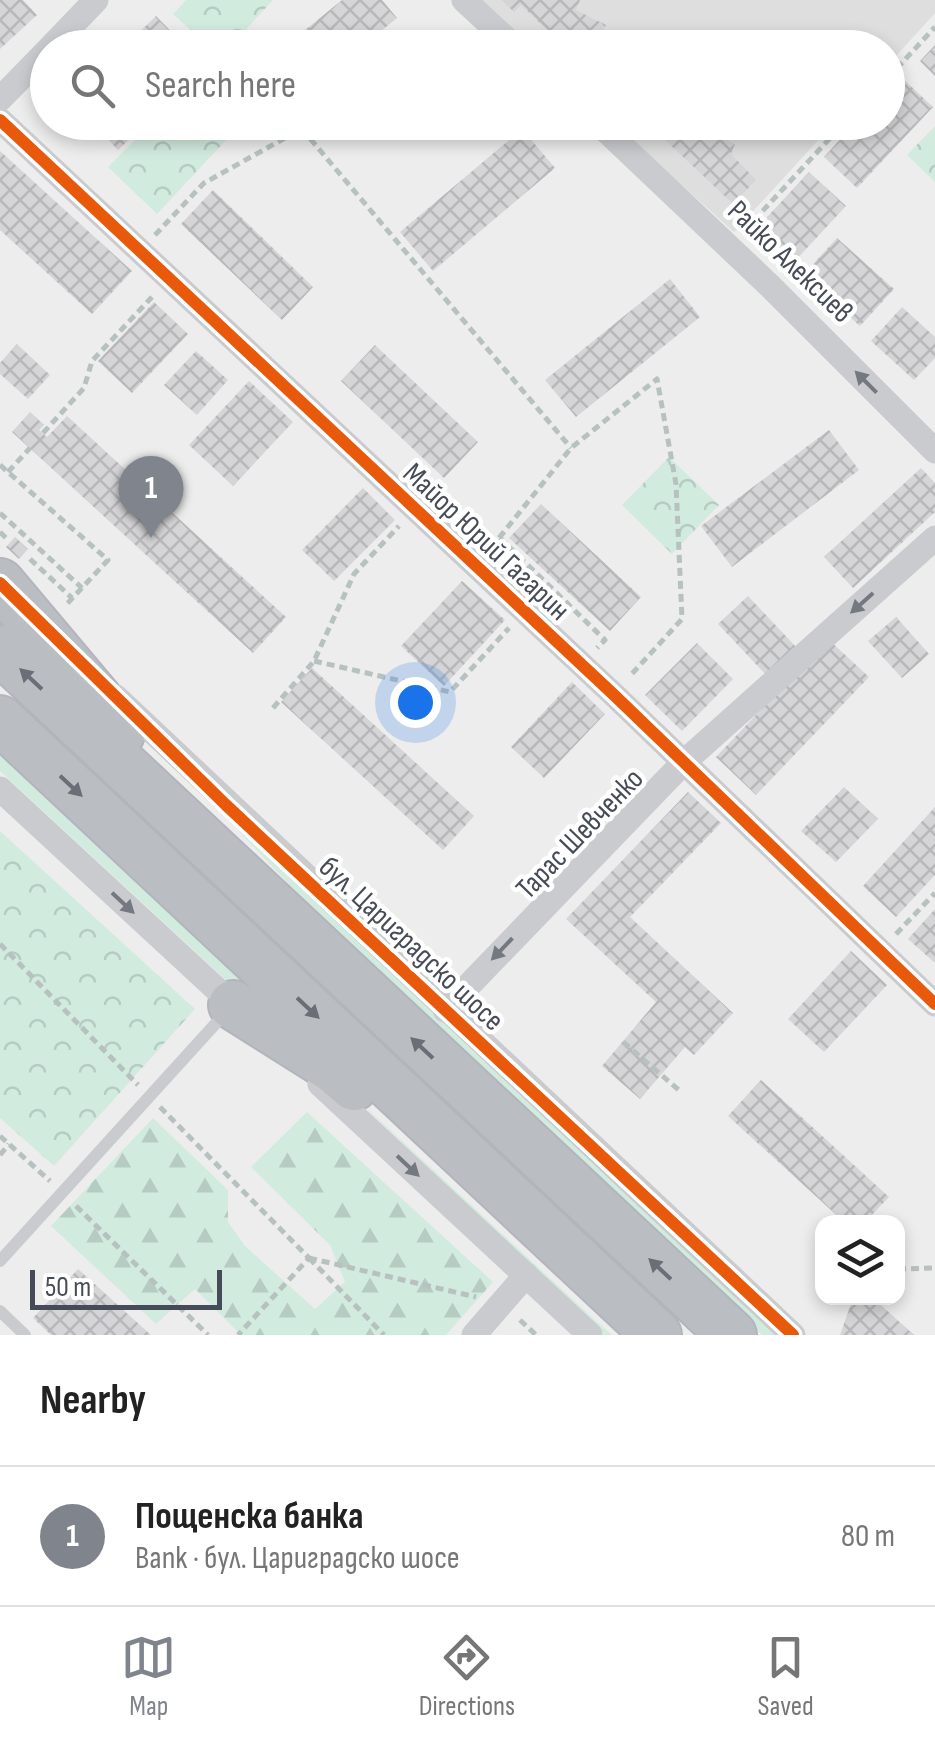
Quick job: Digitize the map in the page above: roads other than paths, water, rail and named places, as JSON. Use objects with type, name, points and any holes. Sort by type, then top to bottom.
[{"type":"highway","points":[[9,565],[106,709],[153,794]]},
{"type":"highway","points":[[0,650],[732,1335]]},
{"type":"highway","points":[[0,720],[657,1335]]},
{"type":"highway","points":[[233,1005],[333,1068],[469,1192],[595,1277]]},
{"type":"street","points":[[67,30],[96,0]]},
{"type":"street","points":[[464,0],[496,30]]},
{"type":"street","points":[[0,99],[30,68]]},
{"type":"street","name":"Майор Юрий Гагарин","points":[[0,120],[613,694],[935,1004]]},
{"type":"street","name":"Райко Алексиев","points":[[615,140],[730,246],[935,451]]},
{"type":"street","name":"Тарас Шевченко","points":[[445,1010],[684,762],[935,538]]},
{"type":"street","name":"бул. Цариградско шосе","points":[[9,565],[226,805],[793,1335]]},
{"type":"street","points":[[0,790],[590,1335]]},
{"type":"street","points":[[474,1335],[526,1275]]},
{"type":"lane","points":[[0,1261],[233,1005]]},
{"type":"lane","points":[[0,1311],[25,1335]]},
{"type":"place","name":"Пощенска банка","points":[[151,538]]}]
